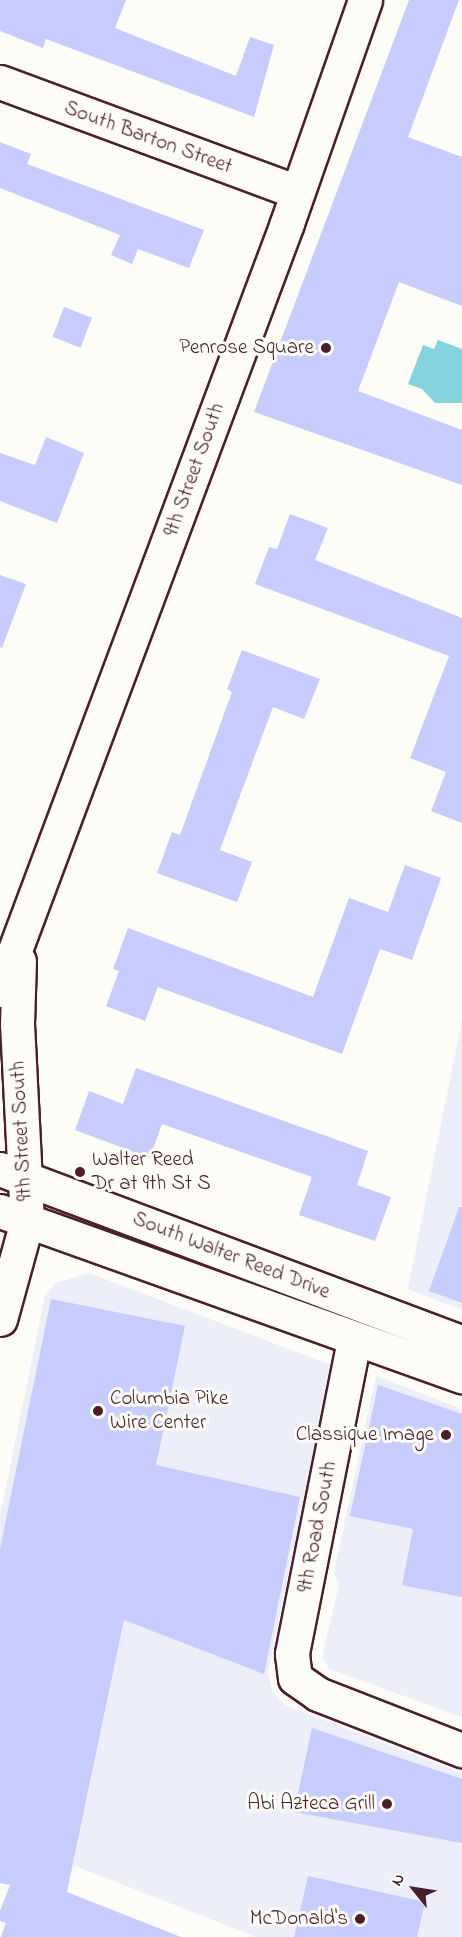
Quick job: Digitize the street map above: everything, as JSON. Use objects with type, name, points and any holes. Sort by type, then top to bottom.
[{"type":"street","name":"9th Street South","points":[[0,990],[297,192],[365,0]]},
{"type":"street","name":"South Barton Street","points":[[0,82],[297,192]]},
{"type":"street","name":"9th Street South","points":[[0,1319],[14,1216],[12,1174],[20,938]]},
{"type":"street","name":"South Walter Reed Drive","points":[[12,1174],[462,1342]]},
{"type":"street","name":"South Walter Reed Drive","points":[[14,1216],[354,1340],[462,1376]]},
{"type":"street","name":"9th Road South","points":[[354,1340],[292,1654],[295,1678],[318,1694],[462,1750]]},
{"type":"shaded area","points":[[462,1020],[462,1310],[408,1289]]},
{"type":"shaded area","points":[[89,1273],[331,1365],[268,1673],[272,1691],[285,1705],[462,1773],[462,1937],[256,1937],[73,1865],[123,1626],[0,1581],[0,1516],[45,1296],[56,1283]]},
{"type":"shaded area","points":[[376,1376],[462,1409],[462,1717],[329,1669],[322,1657],[339,1585],[334,1572]]},
{"type":"water","points":[[438,340],[462,349],[462,403],[435,403],[422,389],[408,384],[423,345],[434,349]]},
{"type":"building","points":[[0,0],[126,0],[115,28],[236,76],[250,37],[274,45],[254,117],[46,39],[43,48],[0,31]]},
{"type":"building","name":"Penrose Square","points":[[409,0],[459,0],[408,137],[462,157],[462,306],[399,282],[358,391],[462,430],[462,485],[254,412]]},
{"type":"building","points":[[0,142],[31,154],[27,164],[204,230],[189,268],[138,249],[132,264],[111,255],[120,235],[0,188]]},
{"type":"building","points":[[64,307],[92,318],[81,348],[53,337]]},
{"type":"building","points":[[46,437],[84,453],[57,523],[0,501],[0,453],[35,465]]},
{"type":"building","points":[[290,514],[328,528],[315,560],[462,618],[462,823],[431,811],[446,772],[410,758],[449,656],[255,584],[269,547],[277,549]]},
{"type":"building","points":[[0,575],[26,584],[2,648],[0,647]]},
{"type":"building","points":[[242,650],[320,679],[304,719],[273,707],[232,817],[220,850],[252,862],[237,902],[157,873],[172,832],[180,835],[232,692],[227,689]]},
{"type":"building","points":[[405,865],[441,878],[412,960],[380,949],[342,1054],[158,987],[145,1021],[106,1006],[119,971],[113,969],[128,928],[313,997],[349,898],[388,912]]},
{"type":"building","points":[[136,1068],[368,1151],[357,1185],[391,1197],[375,1241],[299,1215],[312,1177],[162,1124],[150,1158],[75,1130],[89,1091],[123,1104]]},
{"type":"building","points":[[459,1207],[462,1207],[462,1303],[429,1291]]},
{"type":"building","points":[[51,1299],[185,1326],[156,1465],[300,1497],[264,1674],[124,1620],[67,1892],[181,1937],[1,1937],[6,1923],[0,1921],[0,1911],[10,1885],[0,1883],[0,1549]]},
{"type":"building","points":[[378,1385],[462,1414],[462,1597],[402,1585],[413,1529],[350,1516]]},
{"type":"building","points":[[312,1728],[462,1779],[462,1843],[294,1812]]},
{"type":"building","name":"McDonald's","points":[[308,1876],[425,1902],[417,1937],[294,1937]]},
{"type":"place","name":"Penrose Square","points":[[326,348]]},
{"type":"place","name":"Walter Reed Dr at 9th St S","points":[[80,1172]]},
{"type":"place","name":"Columbia Pike Wire Center","points":[[98,1411]]},
{"type":"place","name":"Classique Image","points":[[446,1435]]},
{"type":"place","name":"Abi Azteca Grill","points":[[387,1804]]},
{"type":"place","name":"McDonald's","points":[[360,1919]]}]
